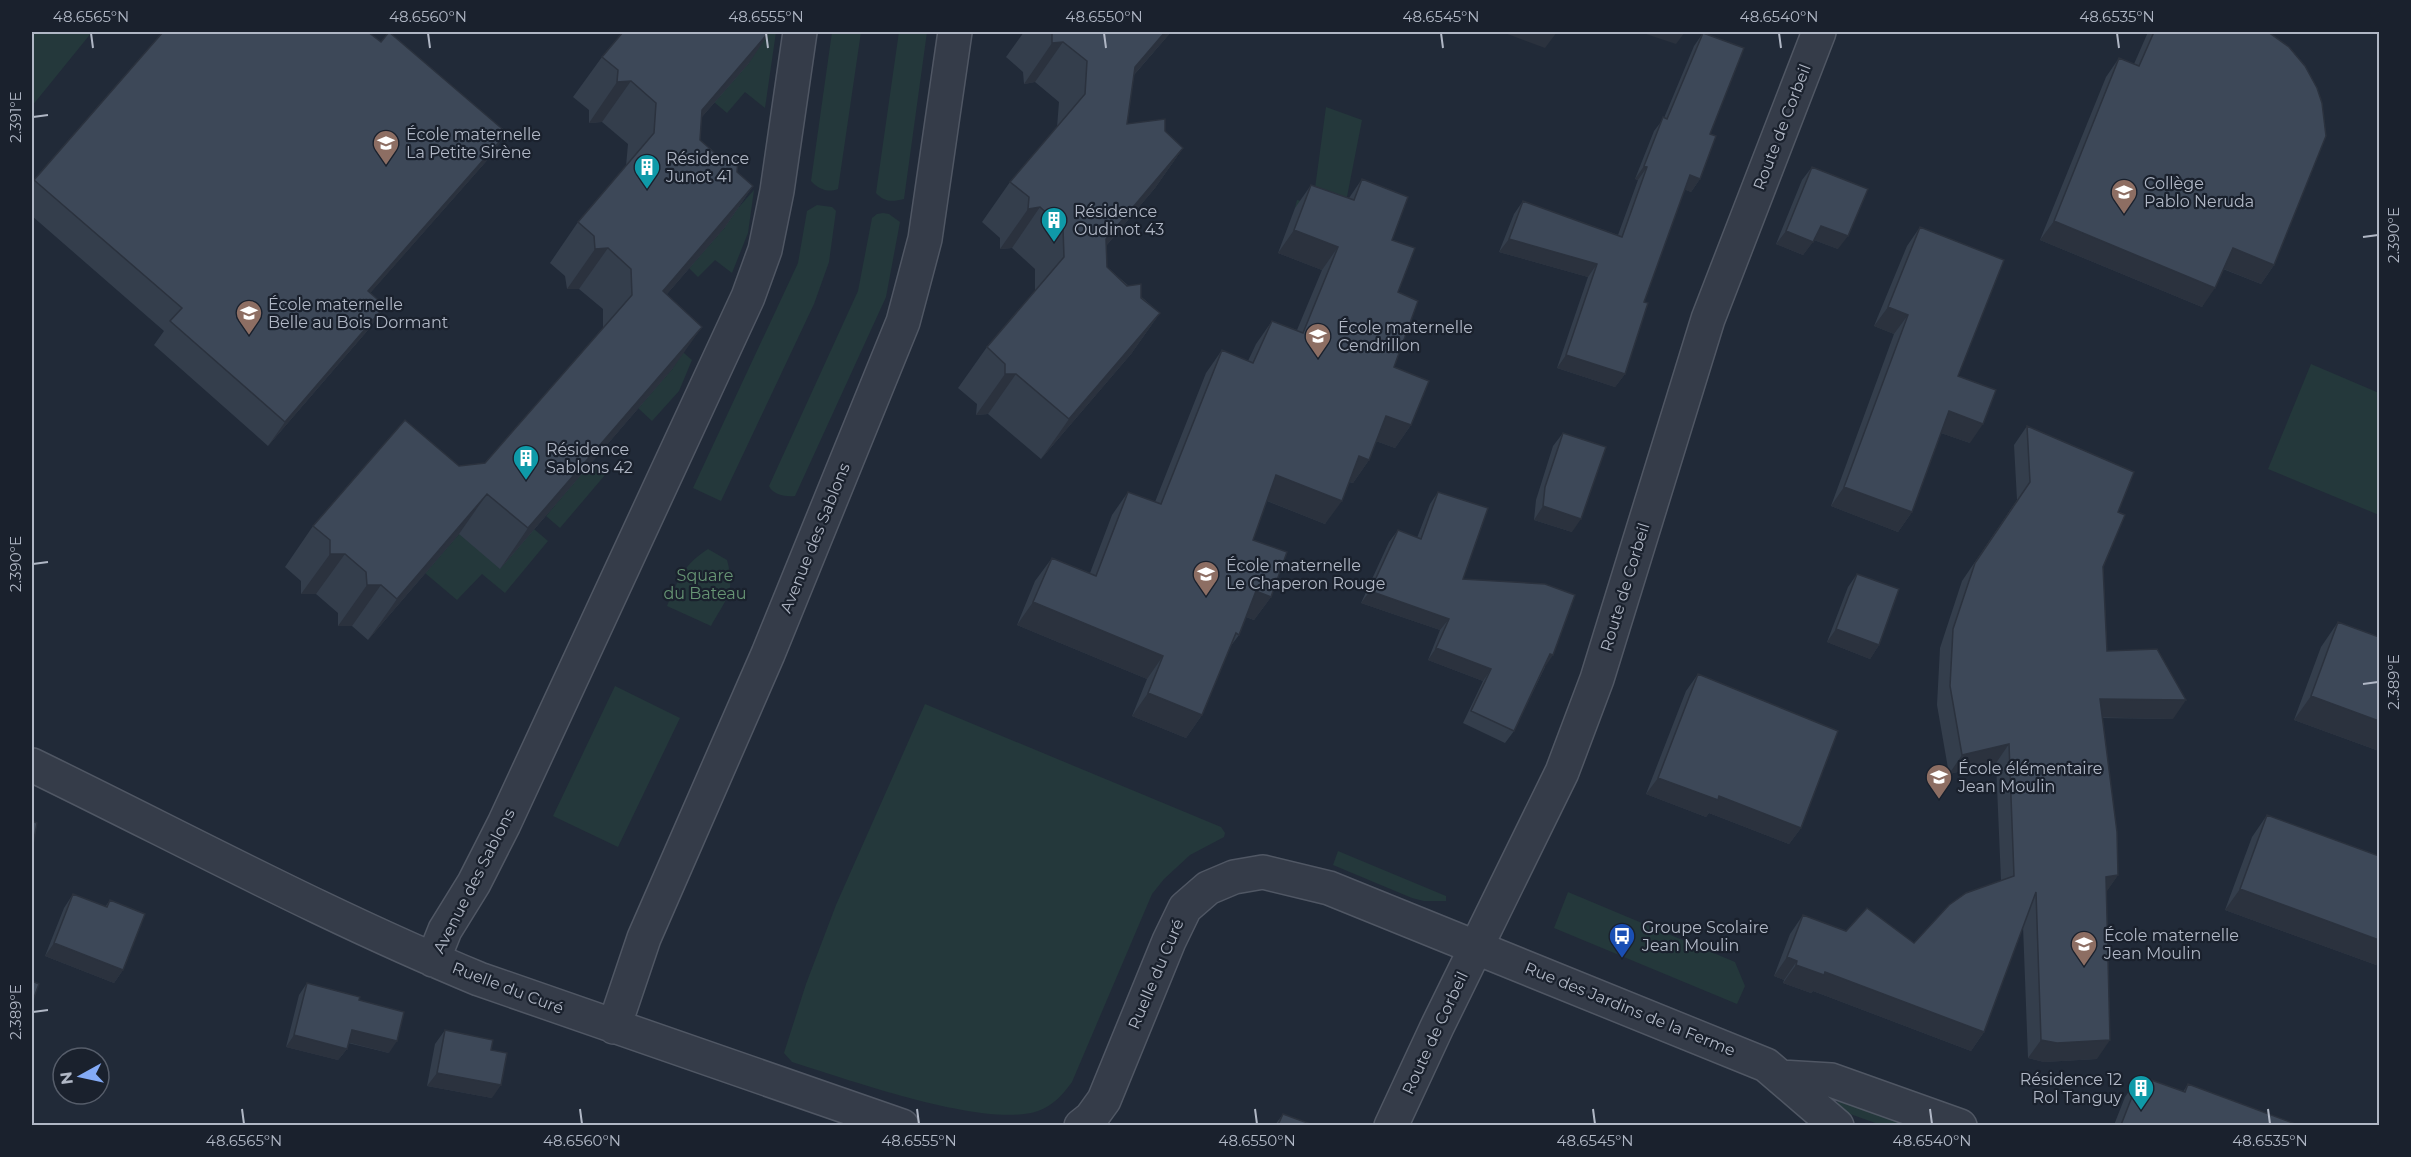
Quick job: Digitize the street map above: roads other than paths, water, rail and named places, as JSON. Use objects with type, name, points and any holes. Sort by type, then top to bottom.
[{"type":"street","name":"Avenue des Sablons","points":[[433,960],[445,930],[474,883],[504,824],[748,297],[765,250],[777,191],[800,32]]},
{"type":"street","name":"Avenue des Sablons","points":[[614,1027],[644,938],[768,654],[903,322],[925,239],[955,32]]},
{"type":"street","name":"Route de Corbeil","points":[[1391,1125],[1562,772],[1593,689],[1708,319],[1819,32]]},
{"type":"street","name":"Ruelle du Curé","points":[[32,765],[274,885],[433,960],[479,979],[614,1027],[903,1125]]},
{"type":"street","name":"Ruelle du Curé","points":[[1081,1125],[1091,1118],[1104,1100],[1168,942],[1185,908],[1208,888],[1234,877],[1263,872],[1295,878],[1329,888],[1476,946]]},
{"type":"street","name":"Rue des Jardins de la Ferme","points":[[1476,946],[1766,1065],[1832,1122]]},
{"type":"street","name":"Rue des Jardins de la Ferme","points":[[1781,1077],[1831,1080],[1960,1125]]},
{"type":"street","name":"Rue des Jardins de la Ferme","points":[[1832,1122],[1825,1108],[1826,1098],[1843,1084]]},
{"type":"place","name":"École maternelle La Petite Sirène","points":[[386,166]]},
{"type":"place","name":"Résidence Junot 41","points":[[647,190]]},
{"type":"place","name":"Collège Pablo Neruda","points":[[2124,215]]},
{"type":"place","name":"Résidence Oudinot 43","points":[[1054,243]]},
{"type":"place","name":"École maternelle Belle au Bois Dormant","points":[[249,336]]},
{"type":"place","name":"École maternelle Cendrillon","points":[[1318,359]]},
{"type":"place","name":"Résidence Sablons 42","points":[[526,481]]},
{"type":"place","name":"École maternelle Le Chaperon Rouge","points":[[1206,597]]},
{"type":"place","name":"École élémentaire Jean Moulin","points":[[1939,800]]},
{"type":"place","name":"Groupe Scolaire Jean Moulin","points":[[1622,959]]},
{"type":"place","name":"École maternelle Jean Moulin","points":[[2084,967]]},
{"type":"place","name":"Résidence 12 Rol Tanguy","points":[[2141,1111]]},
{"type":"park label","name":"Square du Bateau","points":[[705,584]]}]
